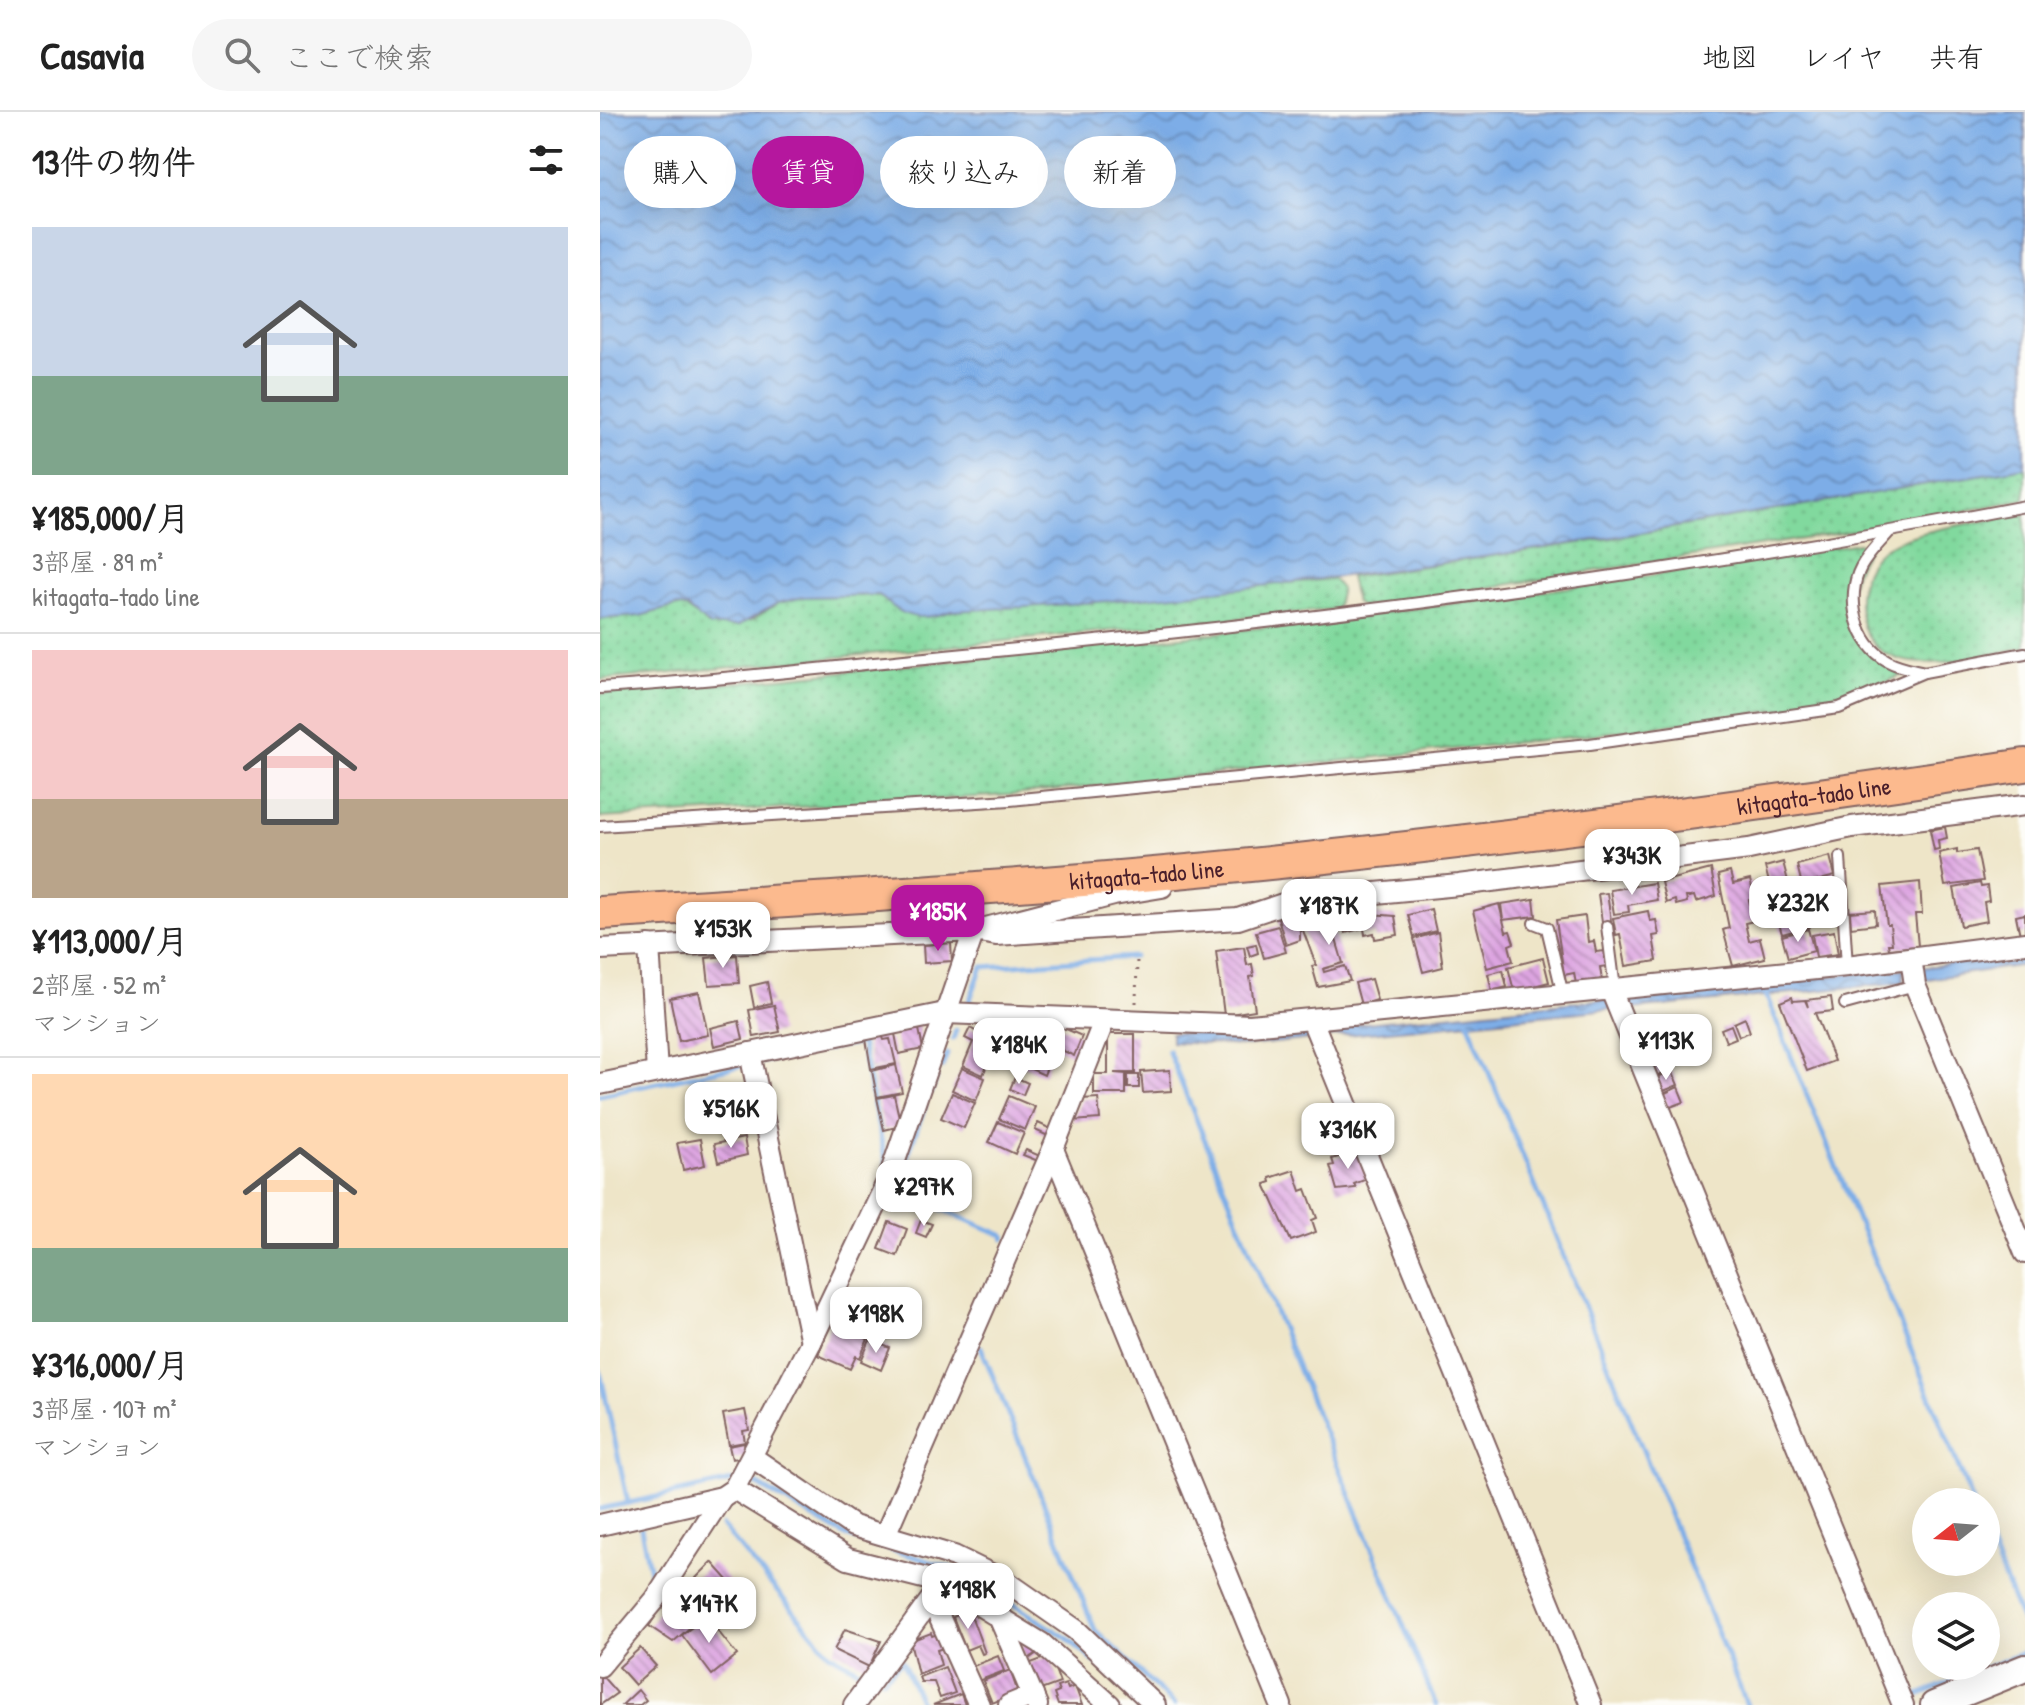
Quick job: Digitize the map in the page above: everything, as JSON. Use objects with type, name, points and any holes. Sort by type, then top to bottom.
[{"type":"main road","name":"kitagata-tado line","points":[[600,913],[877,895],[1288,861],[1729,810],[2025,765]]},
{"type":"street","points":[[974,931],[996,935],[1238,919],[1292,901],[1459,885],[1734,851],[1852,827],[2025,805]]},
{"type":"street","points":[[600,949],[974,931],[1114,895],[1231,876],[1288,861]]},
{"type":"street","points":[[600,1666],[655,1600],[749,1462],[811,1342],[889,1178],[974,931]]},
{"type":"street","points":[[600,1084],[945,1013],[1250,1025],[1847,966],[2025,943]]},
{"type":"street","points":[[649,946],[657,1072]]},
{"type":"street","points":[[1911,958],[1915,985],[2025,1253]]},
{"type":"street","points":[[1613,990],[1903,1705]]},
{"type":"street","points":[[1312,1020],[1591,1705]]},
{"type":"street","points":[[885,1535],[1053,1149],[1104,1021]]},
{"type":"street","points":[[750,1053],[811,1342]]},
{"type":"street","points":[[1053,1149],[1281,1705]]},
{"type":"street","points":[[749,1462],[853,1526],[954,1556],[1007,1582],[1076,1630],[1155,1705]]},
{"type":"street","points":[[600,1525],[728,1493],[848,1559],[943,1583],[1041,1643],[1110,1705]]},
{"type":"street","points":[[854,1705],[943,1583]]},
{"type":"street","points":[[932,1601],[979,1705]]},
{"type":"street","points":[[999,1616],[1035,1700],[1009,1705]]},
{"type":"street","points":[[1934,1705],[2025,1668]]},
{"type":"lane","points":[[600,688],[1365,613],[1890,532],[2025,506]]},
{"type":"lane","points":[[1890,532],[1861,567],[1855,588],[1855,618],[1865,637],[1885,660],[1924,672]]},
{"type":"lane","points":[[600,826],[1010,800],[1590,744],[1839,708],[1924,672],[2025,653]]},
{"type":"lane","points":[[1840,857],[1847,966]]},
{"type":"lane","points":[[1534,923],[1547,928],[1563,995]]},
{"type":"lane","points":[[1607,926],[1613,990]]},
{"type":"lane","points":[[1845,1004],[1915,985]]},
{"type":"path","points":[[1136,1022],[1137,958]]},
{"type":"green space","points":[[2025,467],[2025,499],[1893,525],[1362,607],[1356,603],[1350,577],[1613,538]]},
{"type":"green space","points":[[2025,514],[2025,647],[1950,662],[1924,663],[1899,659],[1879,649],[1865,631],[1859,603],[1865,573],[1883,549],[1931,531]]},
{"type":"green space","points":[[1859,543],[1868,549],[1857,568],[1851,588],[1851,623],[1869,653],[1905,674],[1838,702],[1589,735],[1011,795],[600,818],[600,694],[1268,627],[1504,597]]},
{"type":"green space","points":[[1333,579],[1341,589],[1336,609],[600,680],[600,619],[640,616],[676,606],[686,608],[710,626],[752,620],[778,603],[804,597],[879,595],[904,612],[932,616],[952,611]]},
{"type":"water","points":[[600,112],[2025,112],[2025,467],[1491,556],[1222,590],[1087,603],[952,611],[930,617],[904,614],[879,595],[804,597],[778,603],[738,626],[710,626],[687,608],[676,606],[640,616],[600,619]]},
{"type":"water","points":[[2025,953],[2025,965],[1920,980],[1921,968]]},
{"type":"water","points":[[1904,969],[1903,982],[1624,1010],[1625,997]]},
{"type":"water","points":[[1607,999],[1611,1009],[1327,1037],[1327,1027]]},
{"type":"water","points":[[1310,1029],[1313,1039],[1247,1046],[1171,1042],[1171,1033],[1242,1036]]},
{"type":"building","points":[[1945,827],[1947,838],[1938,840],[1939,849],[1934,850],[1930,830]]},
{"type":"building","points":[[1957,849],[1957,853],[1977,850],[1983,881],[1945,886],[1939,853]]},
{"type":"building","points":[[1830,856],[1835,876],[1802,885],[1797,865]]},
{"type":"building","points":[[1783,862],[1790,889],[1772,894],[1765,867]]},
{"type":"building","points":[[1711,869],[1716,896],[1696,902],[1694,896],[1686,897],[1687,902],[1676,905],[1675,900],[1666,903],[1661,882]]},
{"type":"building","points":[[1730,872],[1733,884],[1750,880],[1755,899],[1749,900],[1754,921],[1745,923],[1749,941],[1760,938],[1765,958],[1733,966],[1723,930],[1729,928],[1718,875]]},
{"type":"building","points":[[1920,882],[1922,914],[1915,914],[1918,946],[1889,949],[1888,944],[1892,944],[1890,925],[1887,925],[1882,886]]},
{"type":"building","points":[[1654,883],[1657,900],[1628,905],[1629,912],[1614,914],[1610,890]]},
{"type":"building","points":[[1797,883],[1801,896],[1805,895],[1809,927],[1782,934],[1771,896],[1793,890],[1791,885]]},
{"type":"building","points":[[1980,883],[1981,887],[1987,886],[1989,901],[1984,902],[1987,921],[1961,926],[1954,888]]},
{"type":"building","points":[[1607,893],[1611,921],[1602,922],[1598,894]]},
{"type":"building","points":[[1534,899],[1536,916],[1503,920],[1501,904]]},
{"type":"building","points":[[1499,904],[1506,932],[1510,931],[1514,943],[1509,945],[1513,961],[1487,968],[1473,911]]},
{"type":"building","points":[[1358,909],[1363,928],[1345,933],[1342,923],[1332,926],[1343,963],[1323,969],[1324,972],[1345,966],[1350,981],[1318,987],[1312,966],[1316,965],[1301,925],[1321,919],[1323,924],[1332,922],[1331,919]]},
{"type":"building","points":[[1431,909],[1436,931],[1414,937],[1408,915]]},
{"type":"building","points":[[1875,910],[1876,924],[1851,927],[1850,912]]},
{"type":"building","points":[[1648,911],[1650,921],[1656,920],[1659,935],[1653,936],[1657,961],[1626,966],[1620,934],[1616,935],[1613,918]]},
{"type":"building","points":[[1300,912],[1300,940],[1286,945],[1278,918]]},
{"type":"building","points":[[2025,914],[2025,934],[2020,935],[2016,916]]},
{"type":"building","points":[[1362,915],[1395,916],[1398,935],[1375,939],[1374,933],[1365,935]]},
{"type":"building","points":[[1585,916],[1588,942],[1594,941],[1596,952],[1605,951],[1607,966],[1600,967],[1602,981],[1576,984],[1574,973],[1564,975],[1556,920]]},
{"type":"building","points":[[1278,926],[1286,952],[1264,958],[1256,932]]},
{"type":"building","points":[[1808,929],[1814,951],[1788,958],[1782,936]]},
{"type":"building","points":[[1834,931],[1838,954],[1816,957],[1812,935]]},
{"type":"building","points":[[1438,932],[1443,967],[1423,972],[1414,939]]},
{"type":"building","points":[[951,943],[952,961],[924,963],[923,945]]},
{"type":"building","points":[[1256,944],[1258,953],[1250,956],[1247,946]]},
{"type":"building","points":[[1244,947],[1247,965],[1252,964],[1254,976],[1250,977],[1255,1010],[1224,1015],[1216,951]]},
{"type":"building","points":[[737,955],[739,983],[709,985],[706,958]]},
{"type":"building","points":[[1543,958],[1549,982],[1514,991],[1508,967]]},
{"type":"building","points":[[1503,970],[1507,987],[1492,991],[1488,974]]},
{"type":"building","points":[[1371,979],[1377,1000],[1361,1005],[1355,983]]},
{"type":"building","points":[[767,982],[771,1003],[754,1007],[750,986]]},
{"type":"building","points":[[699,992],[708,1035],[679,1041],[670,998]]},
{"type":"building","points":[[1792,997],[1793,1001],[1805,1000],[1808,1007],[1806,1000],[1831,997],[1833,1011],[1815,1013],[1834,1061],[1807,1071],[1780,1002]]},
{"type":"building","points":[[774,1005],[780,1032],[754,1037],[749,1010]]},
{"type":"building","points":[[1745,1018],[1750,1032],[1739,1036],[1734,1023]]},
{"type":"building","points":[[739,1021],[743,1039],[714,1046],[710,1028]]},
{"type":"building","points":[[918,1024],[923,1049],[899,1054],[894,1029]]},
{"type":"building","points":[[989,1025],[1010,1033],[1001,1054],[980,1044],[993,1051],[983,1075],[963,1066],[973,1042],[965,1038],[970,1028],[977,1032],[979,1028],[985,1035]]},
{"type":"building","points":[[1731,1025],[1736,1038],[1726,1042],[1721,1029]]},
{"type":"building","points":[[1059,1026],[1082,1036],[1074,1056],[1051,1045]]},
{"type":"building","points":[[1040,1032],[1047,1035],[1043,1044],[1036,1041]]},
{"type":"building","points":[[1108,1034],[1135,1034],[1135,1073],[1114,1073],[1126,1074],[1126,1094],[1094,1094],[1094,1074],[1108,1074]]},
{"type":"building","points":[[882,1035],[884,1040],[890,1039],[896,1064],[871,1069],[866,1039]]},
{"type":"building","points":[[1032,1041],[1054,1050],[1044,1075],[1022,1065]]},
{"type":"building","points":[[1661,1054],[1668,1071],[1656,1076],[1649,1059]]},
{"type":"building","points":[[896,1065],[902,1092],[877,1097],[872,1071]]},
{"type":"building","points":[[962,1068],[985,1078],[976,1101],[952,1090]]},
{"type":"building","points":[[1170,1070],[1171,1091],[1143,1093],[1141,1072]]},
{"type":"building","points":[[1672,1071],[1678,1085],[1659,1093],[1653,1079]]},
{"type":"building","points":[[1128,1075],[1139,1075],[1139,1088],[1128,1088]]},
{"type":"building","points":[[1015,1077],[1028,1083],[1023,1095],[1010,1089]]},
{"type":"building","points":[[1678,1087],[1684,1102],[1668,1108],[1663,1094]]},
{"type":"building","points":[[952,1093],[975,1103],[964,1128],[941,1118]]},
{"type":"building","points":[[894,1095],[901,1126],[884,1130],[877,1098]]},
{"type":"building","points":[[1009,1096],[1035,1107],[1025,1130],[999,1119]]},
{"type":"building","points":[[1098,1098],[1100,1119],[1072,1121],[1082,1099]]},
{"type":"building","points":[[998,1122],[1024,1133],[1015,1154],[989,1142]]},
{"type":"building","points":[[1038,1123],[1051,1129],[1048,1136],[1035,1130]]},
{"type":"building","points":[[744,1138],[747,1155],[718,1162],[714,1144]]},
{"type":"building","points":[[700,1139],[705,1165],[683,1170],[677,1143]]},
{"type":"building","points":[[1026,1150],[1040,1156],[1038,1161],[1023,1155]]},
{"type":"building","points":[[1357,1151],[1367,1179],[1354,1184],[1356,1188],[1337,1190],[1330,1166],[1334,1165],[1332,1159]]},
{"type":"building","points":[[1294,1170],[1301,1191],[1306,1189],[1317,1218],[1312,1220],[1316,1232],[1291,1241],[1265,1184],[1271,1182],[1270,1178]]},
{"type":"building","points":[[921,1220],[932,1224],[926,1237],[916,1233]]},
{"type":"building","points":[[889,1222],[907,1229],[897,1256],[879,1249]]},
{"type":"building","points":[[831,1323],[868,1339],[860,1358],[856,1356],[850,1369],[818,1355]]},
{"type":"building","points":[[870,1340],[890,1348],[881,1370],[861,1361]]},
{"type":"building","points":[[745,1410],[749,1430],[743,1431],[745,1442],[729,1445],[723,1414]]},
{"type":"building","points":[[744,1443],[747,1457],[732,1459],[729,1446]]},
{"type":"building","points":[[712,1562],[729,1581],[713,1596],[696,1578]]},
{"type":"building","points":[[674,1588],[693,1595],[690,1599],[706,1614],[673,1642],[649,1626]]},
{"type":"building","points":[[969,1610],[985,1653],[982,1654],[978,1645],[966,1650],[953,1617]]},
{"type":"building","points":[[706,1616],[737,1655],[712,1675],[682,1635]]},
{"type":"building","points":[[845,1629],[881,1641],[869,1667],[834,1650]]},
{"type":"building","points":[[931,1633],[932,1636],[941,1633],[946,1647],[937,1650],[941,1665],[918,1674],[910,1641]]},
{"type":"building","points":[[1030,1641],[1040,1651],[1027,1660],[1021,1647]]},
{"type":"building","points":[[640,1648],[656,1666],[635,1685],[619,1667]]},
{"type":"building","points":[[998,1656],[1004,1671],[978,1681],[973,1666]]},
{"type":"building","points":[[1050,1656],[1060,1683],[1038,1691],[1028,1664]]},
{"type":"building","points":[[945,1667],[955,1693],[940,1698],[934,1682],[921,1682],[919,1677]]},
{"type":"building","points":[[1010,1670],[1018,1693],[992,1703],[983,1681]]},
{"type":"building","points":[[602,1676],[617,1693],[600,1705],[600,1678]]},
{"type":"building","points":[[1066,1684],[1068,1689],[1075,1686],[1082,1705],[1058,1705],[1054,1694],[1059,1692],[1057,1687]]},
{"type":"building","points":[[638,1690],[646,1700],[640,1705],[622,1705]]},
{"type":"building","points":[[961,1694],[965,1705],[933,1705]]},
{"type":"waterway","points":[[968,1005],[982,967],[1134,957]]},
{"type":"waterway","points":[[1764,990],[1967,1488]]},
{"type":"waterway","points":[[1467,1019],[1747,1705]]},
{"type":"waterway","points":[[953,1039],[956,1030]]},
{"type":"waterway","points":[[759,1062],[861,1043],[886,1164]]},
{"type":"waterway","points":[[1168,1050],[1436,1705]]},
{"type":"waterway","points":[[942,1067],[947,1054]]},
{"type":"waterway","points":[[600,1095],[744,1065]]},
{"type":"waterway","points":[[931,1092],[936,1079]]},
{"type":"waterway","points":[[925,1106],[896,1190],[1005,1236],[1004,1239]]},
{"type":"waterway","points":[[981,1347],[1095,1630],[1175,1705]]},
{"type":"waterway","points":[[600,1371],[628,1503]]},
{"type":"waterway","points":[[746,1478],[846,1536],[958,1570],[1067,1638],[1103,1669]]},
{"type":"waterway","points":[[600,1509],[732,1481]]},
{"type":"waterway","points":[[722,1526],[829,1653],[868,1675]]},
{"type":"waterway","points":[[641,1529],[653,1586]]},
{"type":"waterway","points":[[2000,1567],[2025,1629]]},
{"type":"waterway","points":[[1908,1699],[2025,1652]]},
{"type":"waterway","points":[[883,1680],[902,1661],[922,1705]]}]
